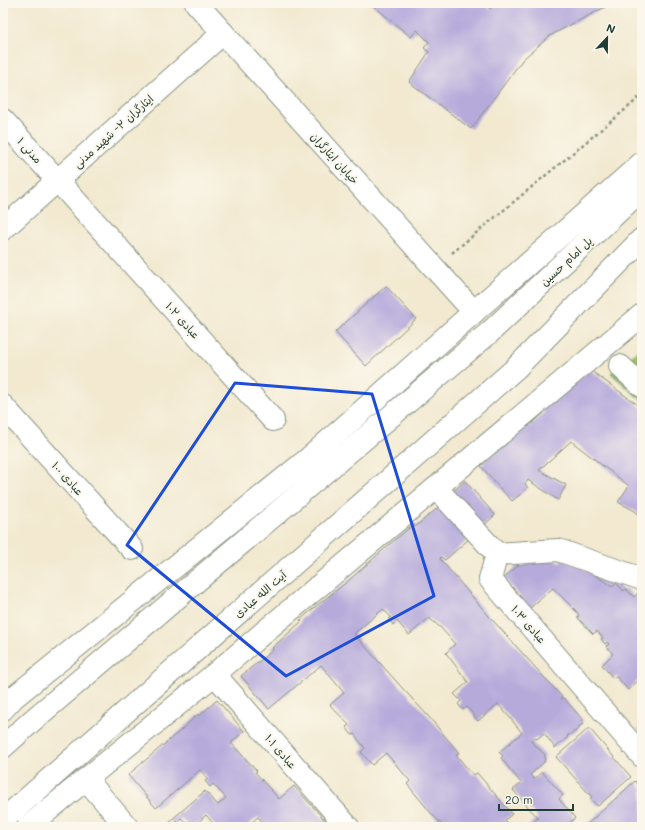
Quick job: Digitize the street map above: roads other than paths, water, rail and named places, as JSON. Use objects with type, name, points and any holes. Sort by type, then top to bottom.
[{"type":"main road","name":"خیابان ایثارگران","points":[[196,3],[474,312]]},
{"type":"main road","name":"ایثارگران ۲- شهید مدنی","points":[[3,229],[223,33]]},
{"type":"main road","name":"مدنی ۱","points":[[3,120],[57,180]]},
{"type":"main road","points":[[3,709],[13,698],[308,459],[642,163]]},
{"type":"main road","name":"عبادی ۱۰۲","points":[[57,180],[273,420]]},
{"type":"main road","name":"پل امام حسین","points":[[3,747],[490,332],[642,189]]},
{"type":"main road","name":"آیت الله عبادی","points":[[3,820],[516,368],[642,240]]},
{"type":"main road","points":[[28,827],[215,675],[642,315]]},
{"type":"main road","points":[[620,366],[642,386]]},
{"type":"main road","name":"عبادی ۱۰۰","points":[[3,406],[132,549]]},
{"type":"main road","points":[[436,488],[497,554],[558,550],[642,579]]},
{"type":"main road","name":"عبادی ۱۰۳","points":[[497,554],[490,579],[642,756]]},
{"type":"main road","name":"عبادی ۱۰۱","points":[[215,675],[348,827]]},
{"type":"main road","points":[[86,779],[127,827]]}]
